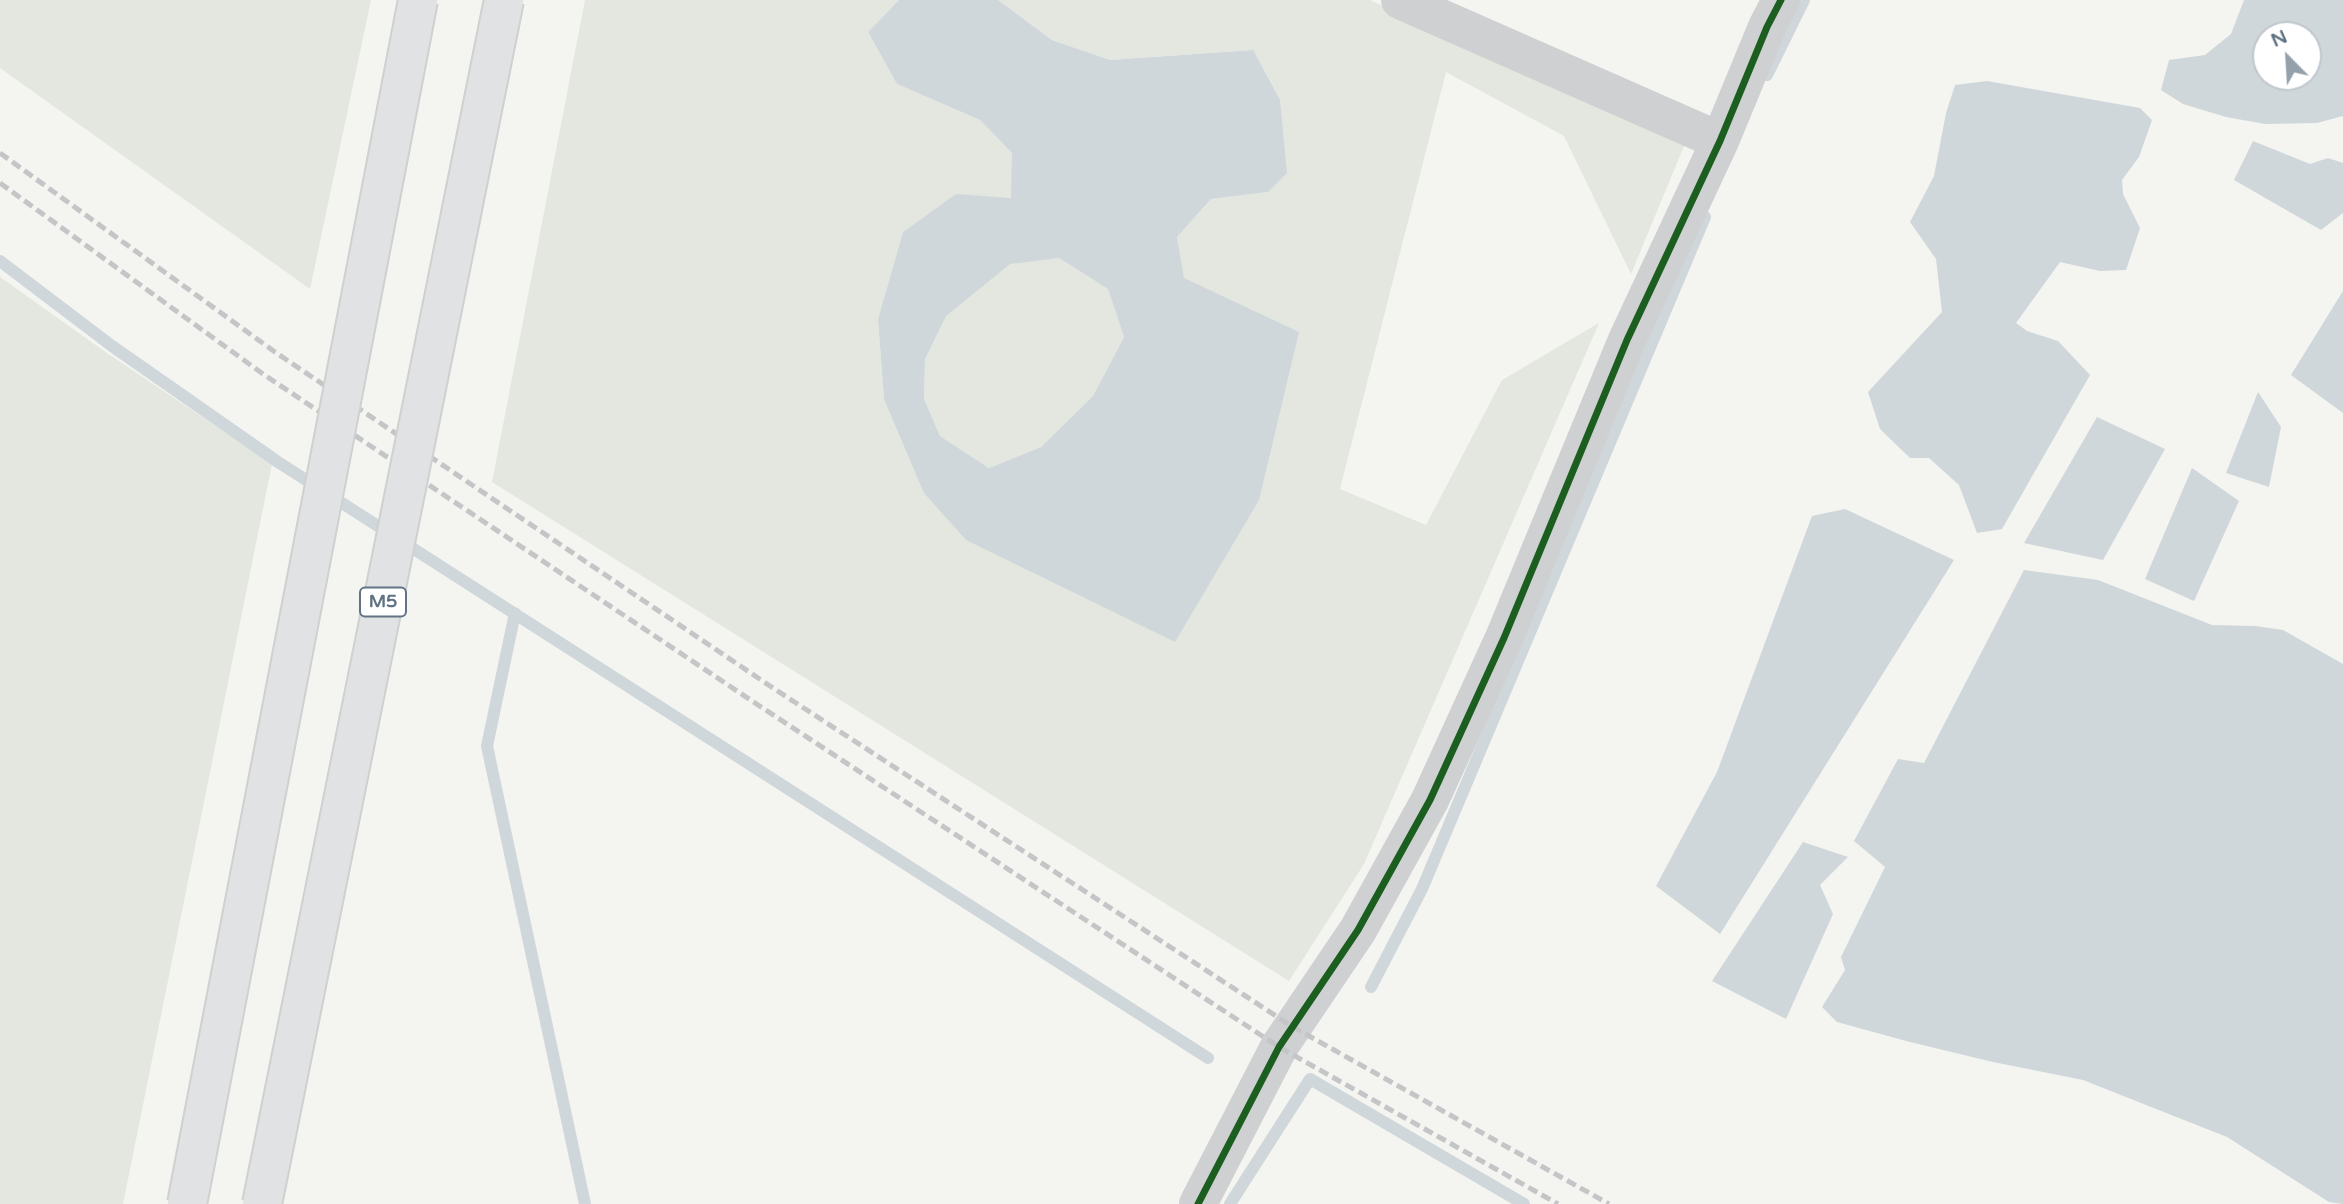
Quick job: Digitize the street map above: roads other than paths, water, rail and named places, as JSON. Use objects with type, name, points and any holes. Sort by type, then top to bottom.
[{"type":"highway","points":[[187,1204],[418,0]]},
{"type":"highway","name":"M5","points":[[262,1204],[504,0]]},
{"type":"street","points":[[1400,0],[1720,141]]},
{"type":"street","points":[[1198,1204],[1279,1047],[1358,930],[1430,800],[1504,638],[1627,340],[1720,141],[1767,27],[1782,0]]},
{"type":"waterway","points":[[1767,75],[1804,0]]},
{"type":"waterway","points":[[1371,987],[1422,889],[1705,217]]},
{"type":"waterway","points":[[0,261],[112,346],[278,462],[1208,1058]]},
{"type":"waterway","points":[[515,613],[487,746],[585,1204]]},
{"type":"waterway","points":[[1230,1204],[1310,1079],[1524,1204]]},
{"type":"railway","points":[[0,153],[275,352],[770,686],[1293,1027],[1609,1204]]},
{"type":"railway","points":[[0,183],[263,374],[758,705],[1279,1047],[1558,1204]]}]
